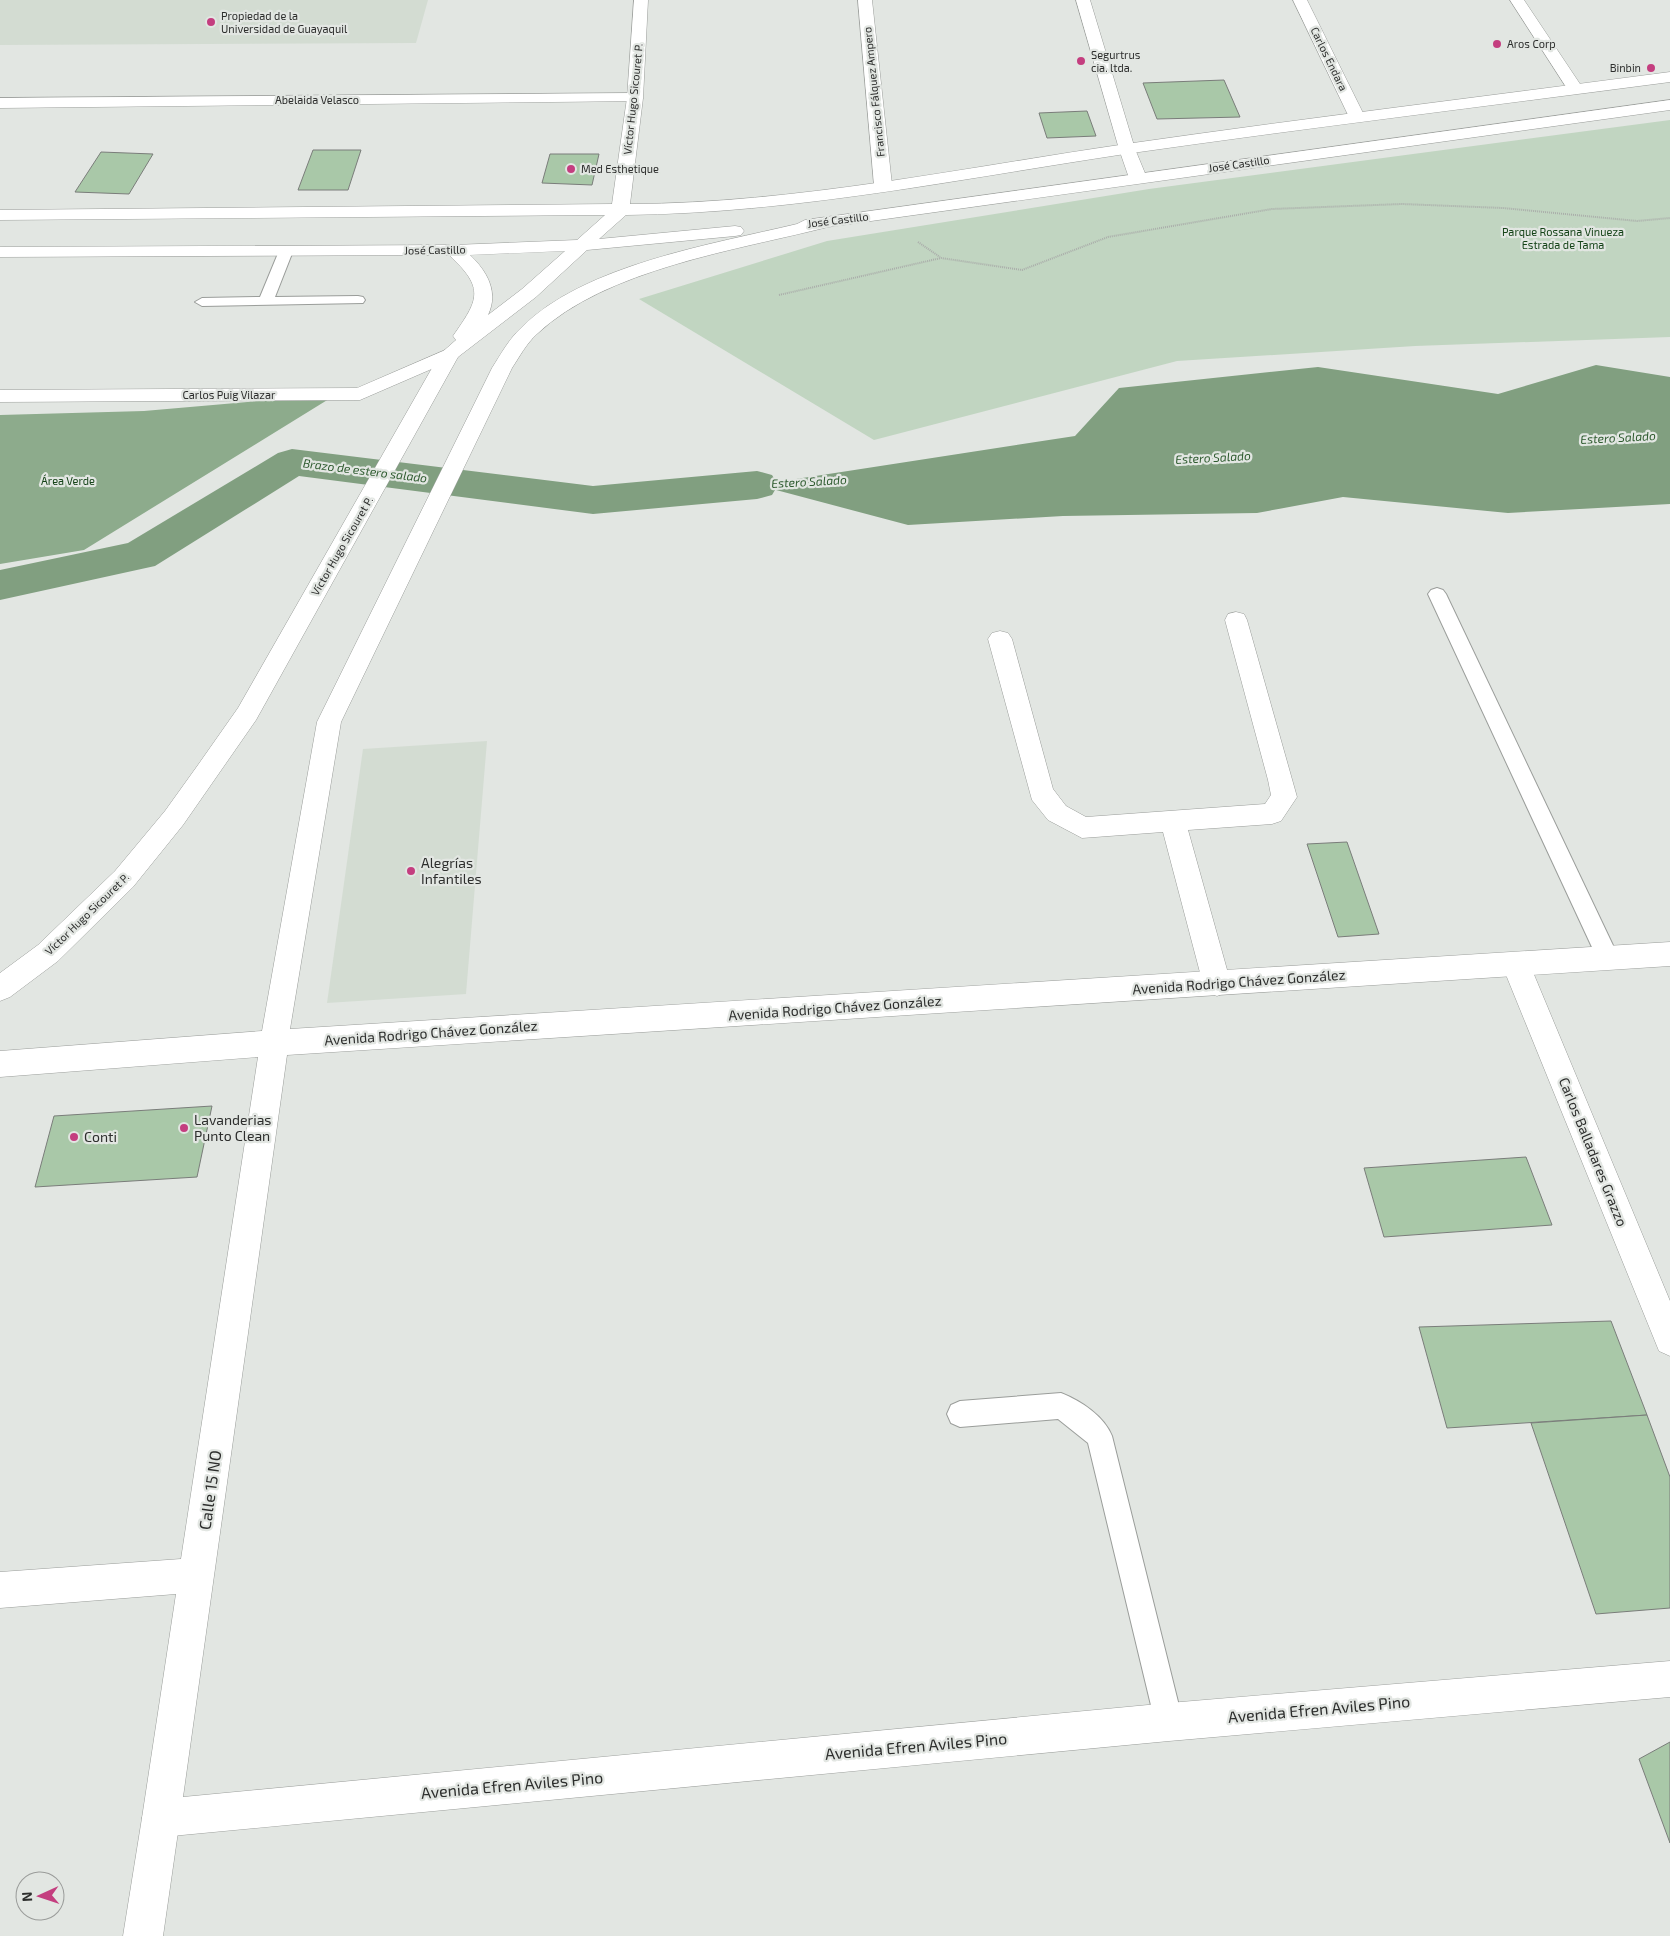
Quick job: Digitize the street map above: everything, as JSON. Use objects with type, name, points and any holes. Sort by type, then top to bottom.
[{"type":"street","name":"Víctor Hugo Sicouret P.","points":[[0,989],[48,953],[124,879],[174,818],[247,714],[445,362],[529,293],[620,211],[635,98],[641,0]]},
{"type":"street","name":"Francisco Fálquez Ampero","points":[[865,0],[883,185]]},
{"type":"street","points":[[1083,0],[1127,149],[1138,178]]},
{"type":"street","name":"Carlos Endara","points":[[1300,0],[1357,118]]},
{"type":"street","points":[[1517,0],[1576,90]]},
{"type":"street","name":"José Castillo","points":[[0,215],[680,209],[806,198],[1127,149],[1670,77]]},
{"type":"street","name":"Abelaida Velasco","points":[[0,103],[635,98]]},
{"type":"street","name":"José Castillo","points":[[0,252],[454,250],[614,244],[823,223],[1670,105]]},
{"type":"street","points":[[274,1043],[329,722],[502,368],[531,328],[574,298],[646,268],[823,223]]},
{"type":"street","points":[[445,362],[481,311],[484,288],[475,268],[454,250]]},
{"type":"street","name":"Carlos Puig Vilazar","points":[[0,396],[360,394],[445,362]]},
{"type":"street","points":[[1000,639],[1041,793],[1058,813],[1082,828],[1272,814],[1284,797],[1281,780],[1236,620]]},
{"type":"street","points":[[1173,822],[1217,984]]},
{"type":"street","name":"Avenida Rodrigo Chávez González","points":[[0,1064],[274,1043],[1670,954]]},
{"type":"street","name":"Carlos Balladares Grazzo","points":[[1516,965],[1670,1340]]},
{"type":"street","name":"Calle 15 NO","points":[[142,1936],[162,1818],[274,1043]]},
{"type":"street","points":[[0,1590],[197,1575]]},
{"type":"street","name":"Avenida Efren Aviles Pino","points":[[162,1818],[1168,1722],[1670,1678]]},
{"type":"lane","points":[[266,301],[286,251]]},
{"type":"lane","points":[[202,302],[358,300]]},
{"type":"lane","points":[[1437,594],[1608,958]]},
{"type":"lane","points":[[960,1414],[1061,1406],[1076,1415],[1099,1436],[1168,1722]]},
{"type":"path","points":[[779,295],[940,258],[1022,270],[1108,237],[1272,209],[1402,204],[1503,208],[1637,221],[1670,218]]},
{"type":"shaded area","name":"Propiedad de la Universidad de Guayaquil","points":[[0,0],[428,0],[416,43],[0,45]]},
{"type":"shaded area","name":"Alegrías Infantiles","points":[[487,741],[466,994],[327,1003],[363,749]]},
{"type":"green space","name":"Parque Rossana Vinueza Estrada de Tama","points":[[1670,120],[1670,337],[1415,346],[1177,361],[874,440],[639,299],[827,241],[1149,189]]},
{"type":"green space","name":"Área Verde","points":[[337,394],[84,550],[0,564],[0,415],[144,411]]},
{"type":"water","name":"Estero Salado","points":[[1596,365],[1670,377],[1670,504],[1508,513],[1343,497],[1257,513],[1063,516],[908,525],[757,485],[1075,436],[1119,388],[1318,367],[1498,394]]},
{"type":"building","points":[[1224,80],[1240,117],[1157,119],[1143,83]]},
{"type":"building","points":[[1087,111],[1096,136],[1047,138],[1039,113]]},
{"type":"building","points":[[313,150],[361,150],[348,190],[298,190]]},
{"type":"building","points":[[101,152],[153,154],[129,194],[75,192]]},
{"type":"building","name":"Med Esthetique","points":[[550,154],[599,154],[592,185],[542,183]]},
{"type":"building","points":[[1347,842],[1379,934],[1338,937],[1307,844]]},
{"type":"building","points":[[212,1106],[197,1177],[35,1187],[54,1116]]},
{"type":"building","points":[[1526,1157],[1552,1225],[1384,1237],[1364,1168]]},
{"type":"building","points":[[1611,1321],[1647,1415],[1447,1428],[1419,1327]]},
{"type":"building","points":[[1647,1415],[1670,1477],[1670,1608],[1596,1614],[1531,1423]]},
{"type":"building","points":[[1670,1742],[1670,1843],[1639,1759]]},
{"type":"waterway","name":"Brazo de estero salado","points":[[0,585],[140,555],[292,462],[593,500],[757,485]]},
{"type":"place","name":"Propiedad de la Universidad de Guayaquil","points":[[211,22]]},
{"type":"place","name":"Aros Corp","points":[[1497,44]]},
{"type":"place","name":"Segurtrus cia. ltda.","points":[[1081,61]]},
{"type":"place","name":"Binbin","points":[[1651,68]]},
{"type":"place","name":"Med Esthetique","points":[[571,169]]},
{"type":"place","name":"Alegrías Infantiles","points":[[411,871]]},
{"type":"place","name":"Lavanderias Punto Clean","points":[[184,1128]]},
{"type":"place","name":"Conti","points":[[74,1137]]}]
